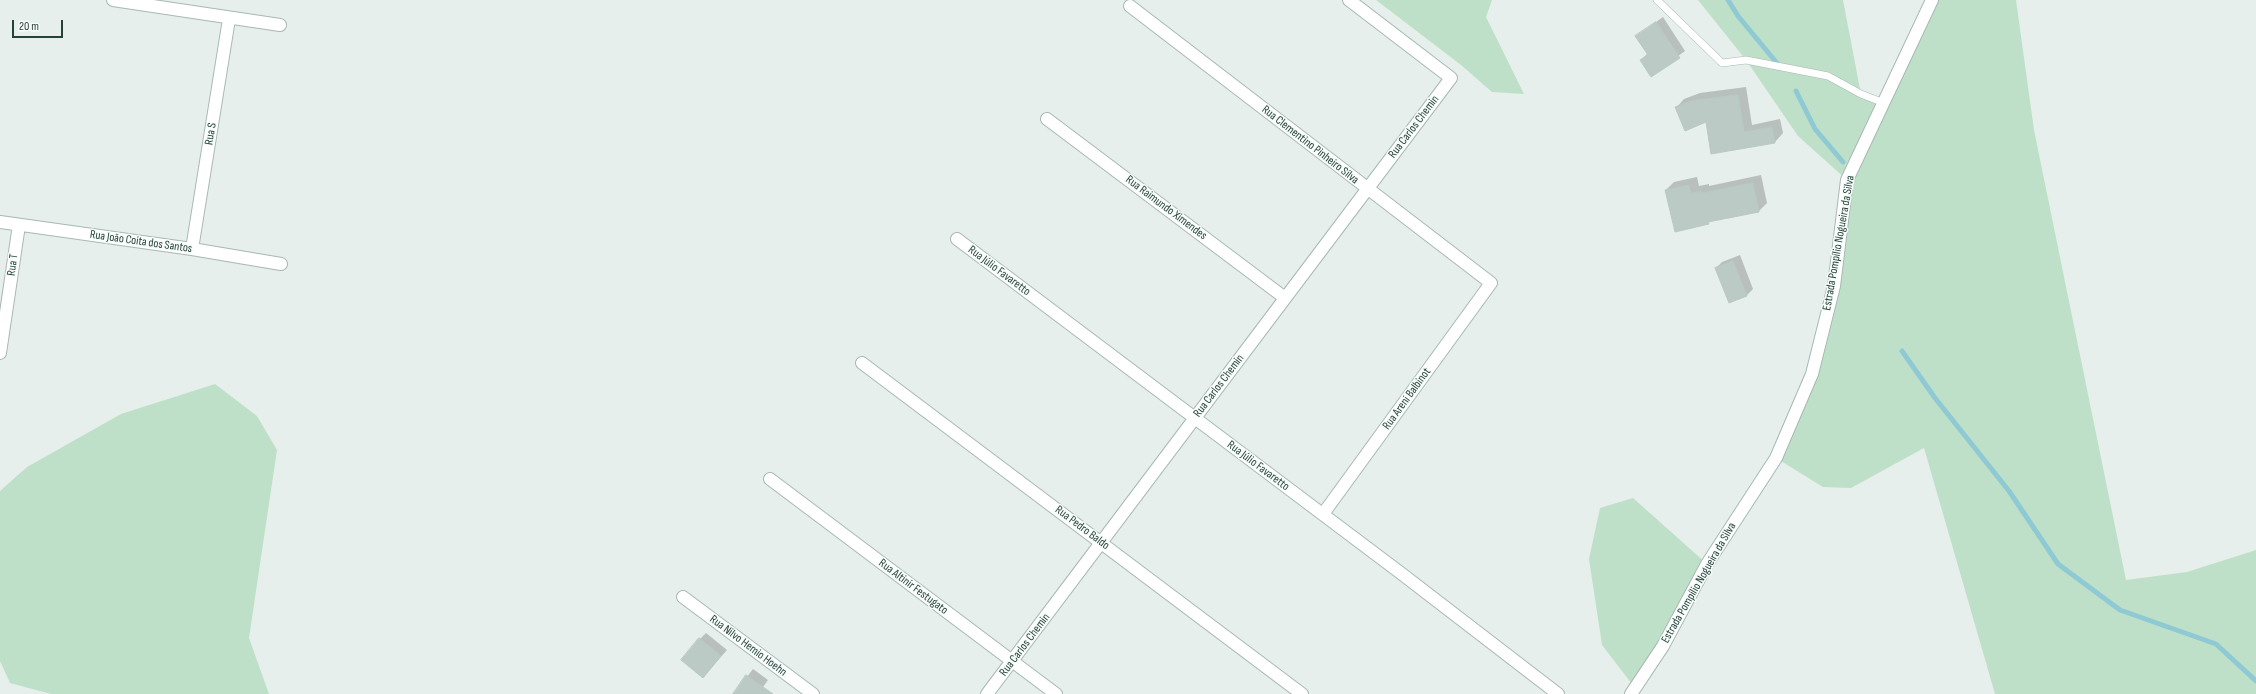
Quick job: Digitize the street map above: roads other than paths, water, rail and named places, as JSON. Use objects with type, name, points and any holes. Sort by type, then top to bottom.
[{"type":"street","points":[[113,0],[229,19],[280,25]]},
{"type":"street","name":"Rua Carlos Chemin","points":[[988,694],[1451,78],[1349,0]]},
{"type":"street","name":"Estrada Pompílio Nogueira da Silva","points":[[1631,694],[1663,646],[1707,564],[1776,458],[1812,374],[1834,286],[1847,180],[1932,0]]},
{"type":"street","name":"Rua Clementino Pinheiro Silva","points":[[1130,6],[1491,283]]},
{"type":"street","name":"Rua S","points":[[192,248],[229,19]]},
{"type":"street","name":"Rua Raimundo Ximendes","points":[[1047,119],[1285,298]]},
{"type":"street","name":"Rua João Coita dos Santos","points":[[0,222],[192,248],[281,264]]},
{"type":"street","name":"Rua T","points":[[0,353],[19,225]]},
{"type":"street","name":"Rua Júlio Favaretto","points":[[958,239],[1324,514],[1558,694]]},
{"type":"street","name":"Rua Areni Balbinot","points":[[1324,514],[1491,283]]},
{"type":"street","name":"Rua Pedro Baldo","points":[[862,363],[1302,694]]},
{"type":"street","name":"Rua Altinir Festugato","points":[[770,479],[1056,694]]},
{"type":"street","name":"Rua Nilvo Hemio Hoehn","points":[[683,598],[813,694]]},
{"type":"lane","points":[[1657,0],[1722,63],[1746,60],[1828,76],[1861,94],[1884,103]]},
{"type":"waterway","points":[[1728,0],[1738,16],[1776,62]]},
{"type":"waterway","points":[[1796,91],[1815,129],[1843,162]]},
{"type":"waterway","points":[[1902,351],[1935,398],[2009,491],[2058,564],[2120,610],[2216,644],[2256,681]]}]
